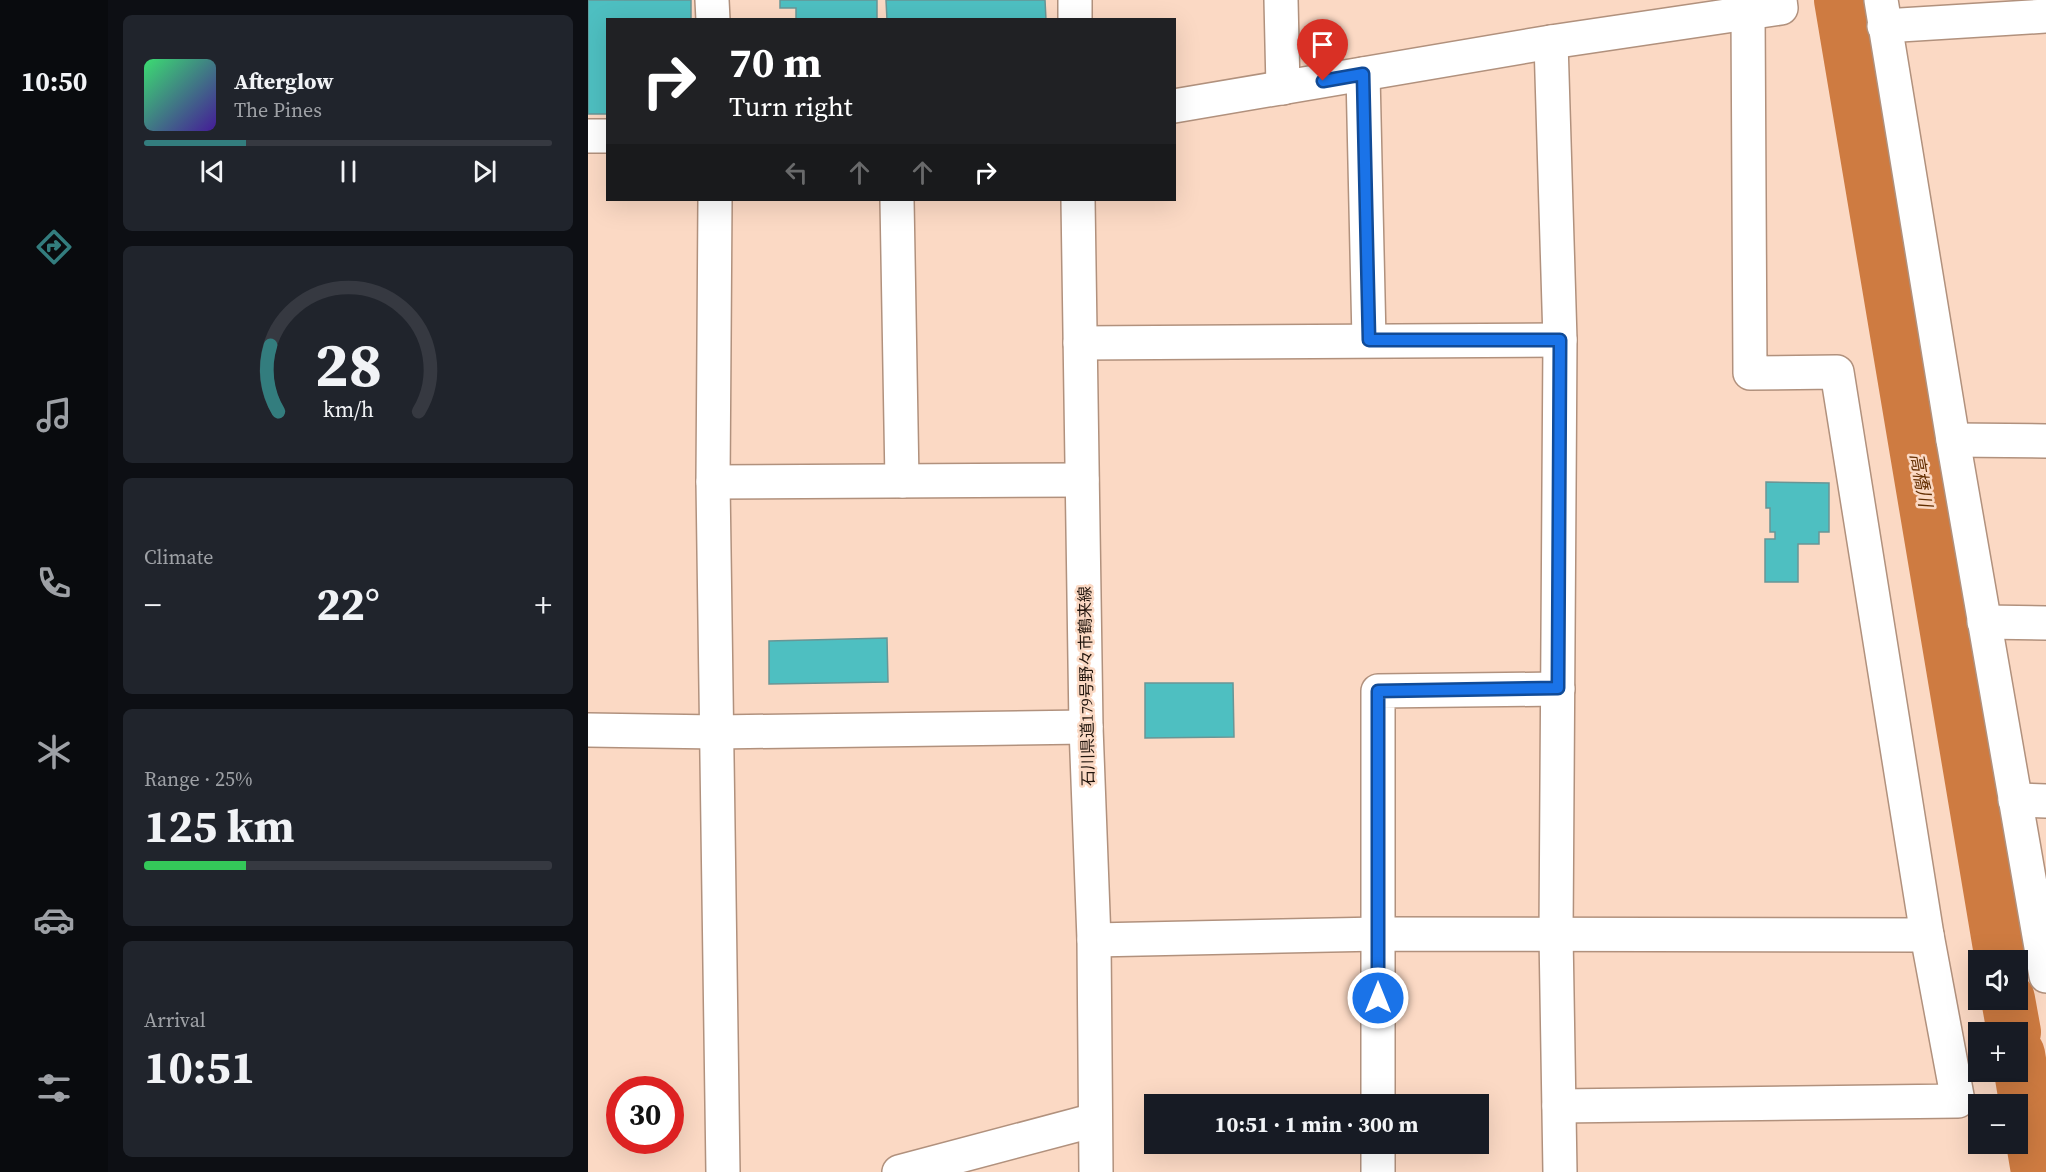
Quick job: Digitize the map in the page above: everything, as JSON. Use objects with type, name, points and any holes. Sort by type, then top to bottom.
[{"type":"street","points":[[712,0],[713,18]]},
{"type":"street","points":[[1075,0],[1075,18]]},
{"type":"street","points":[[1281,0],[1283,88]]},
{"type":"street","points":[[1176,106],[1551,42],[1781,8],[1780,0]]},
{"type":"street","points":[[1559,1106],[1958,1101],[1927,935],[1837,372],[1750,373],[1748,12]]},
{"type":"street","points":[[2046,16],[1882,13],[1984,622],[2031,801],[2046,976]]},
{"type":"street","points":[[1551,42],[1560,340],[1556,934],[1560,1172]]},
{"type":"street","points":[[1363,74],[1369,340]]},
{"type":"street","points":[[588,136],[606,136]]},
{"type":"street","points":[[715,201],[713,482],[723,1172]]},
{"type":"street","points":[[897,201],[902,481]]},
{"type":"street","name":"石川県道179号野々市鶴来線","points":[[1078,201],[1086,727],[1094,940],[1096,1172]]},
{"type":"street","points":[[1080,343],[1560,340]]},
{"type":"street","points":[[1953,440],[2046,441]]},
{"type":"street","points":[[713,482],[1083,480]]},
{"type":"street","points":[[1984,622],[2046,623]]},
{"type":"street","points":[[1378,1094],[1378,691],[1558,688]]},
{"type":"street","points":[[588,730],[717,732],[1086,727]]},
{"type":"street","points":[[1094,940],[1379,933],[1927,935]]},
{"type":"street","points":[[899,1172],[1095,1120]]},
{"type":"street","points":[[1378,1154],[1378,1172]]},
{"type":"building","points":[[588,0],[691,0],[691,18],[606,18],[606,114],[588,114]]},
{"type":"building","points":[[780,0],[877,0],[877,18],[796,18],[796,8],[780,8]]},
{"type":"building","points":[[886,0],[1045,0],[1046,18],[887,18]]},
{"type":"building","points":[[1766,482],[1829,483],[1829,532],[1819,532],[1819,544],[1798,544],[1798,582],[1765,582],[1765,539],[1775,539],[1775,532],[1770,532],[1770,508],[1766,508]]},
{"type":"building","points":[[887,638],[888,682],[769,684],[769,641]]},
{"type":"building","points":[[1145,683],[1233,683],[1234,737],[1145,738]]},
{"type":"waterway","name":"高橋川","points":[[1841,0],[2000,950]]},
{"type":"waterway","name":"高橋川","points":[[2010,1010],[2012,1022]]},
{"type":"waterway","name":"高橋川","points":[[2023,1082],[2038,1172]]},
{"type":"route","points":[[1323,81],[1363,74],[1369,340],[1560,340],[1558,688],[1378,691],[1378,998]]}]
